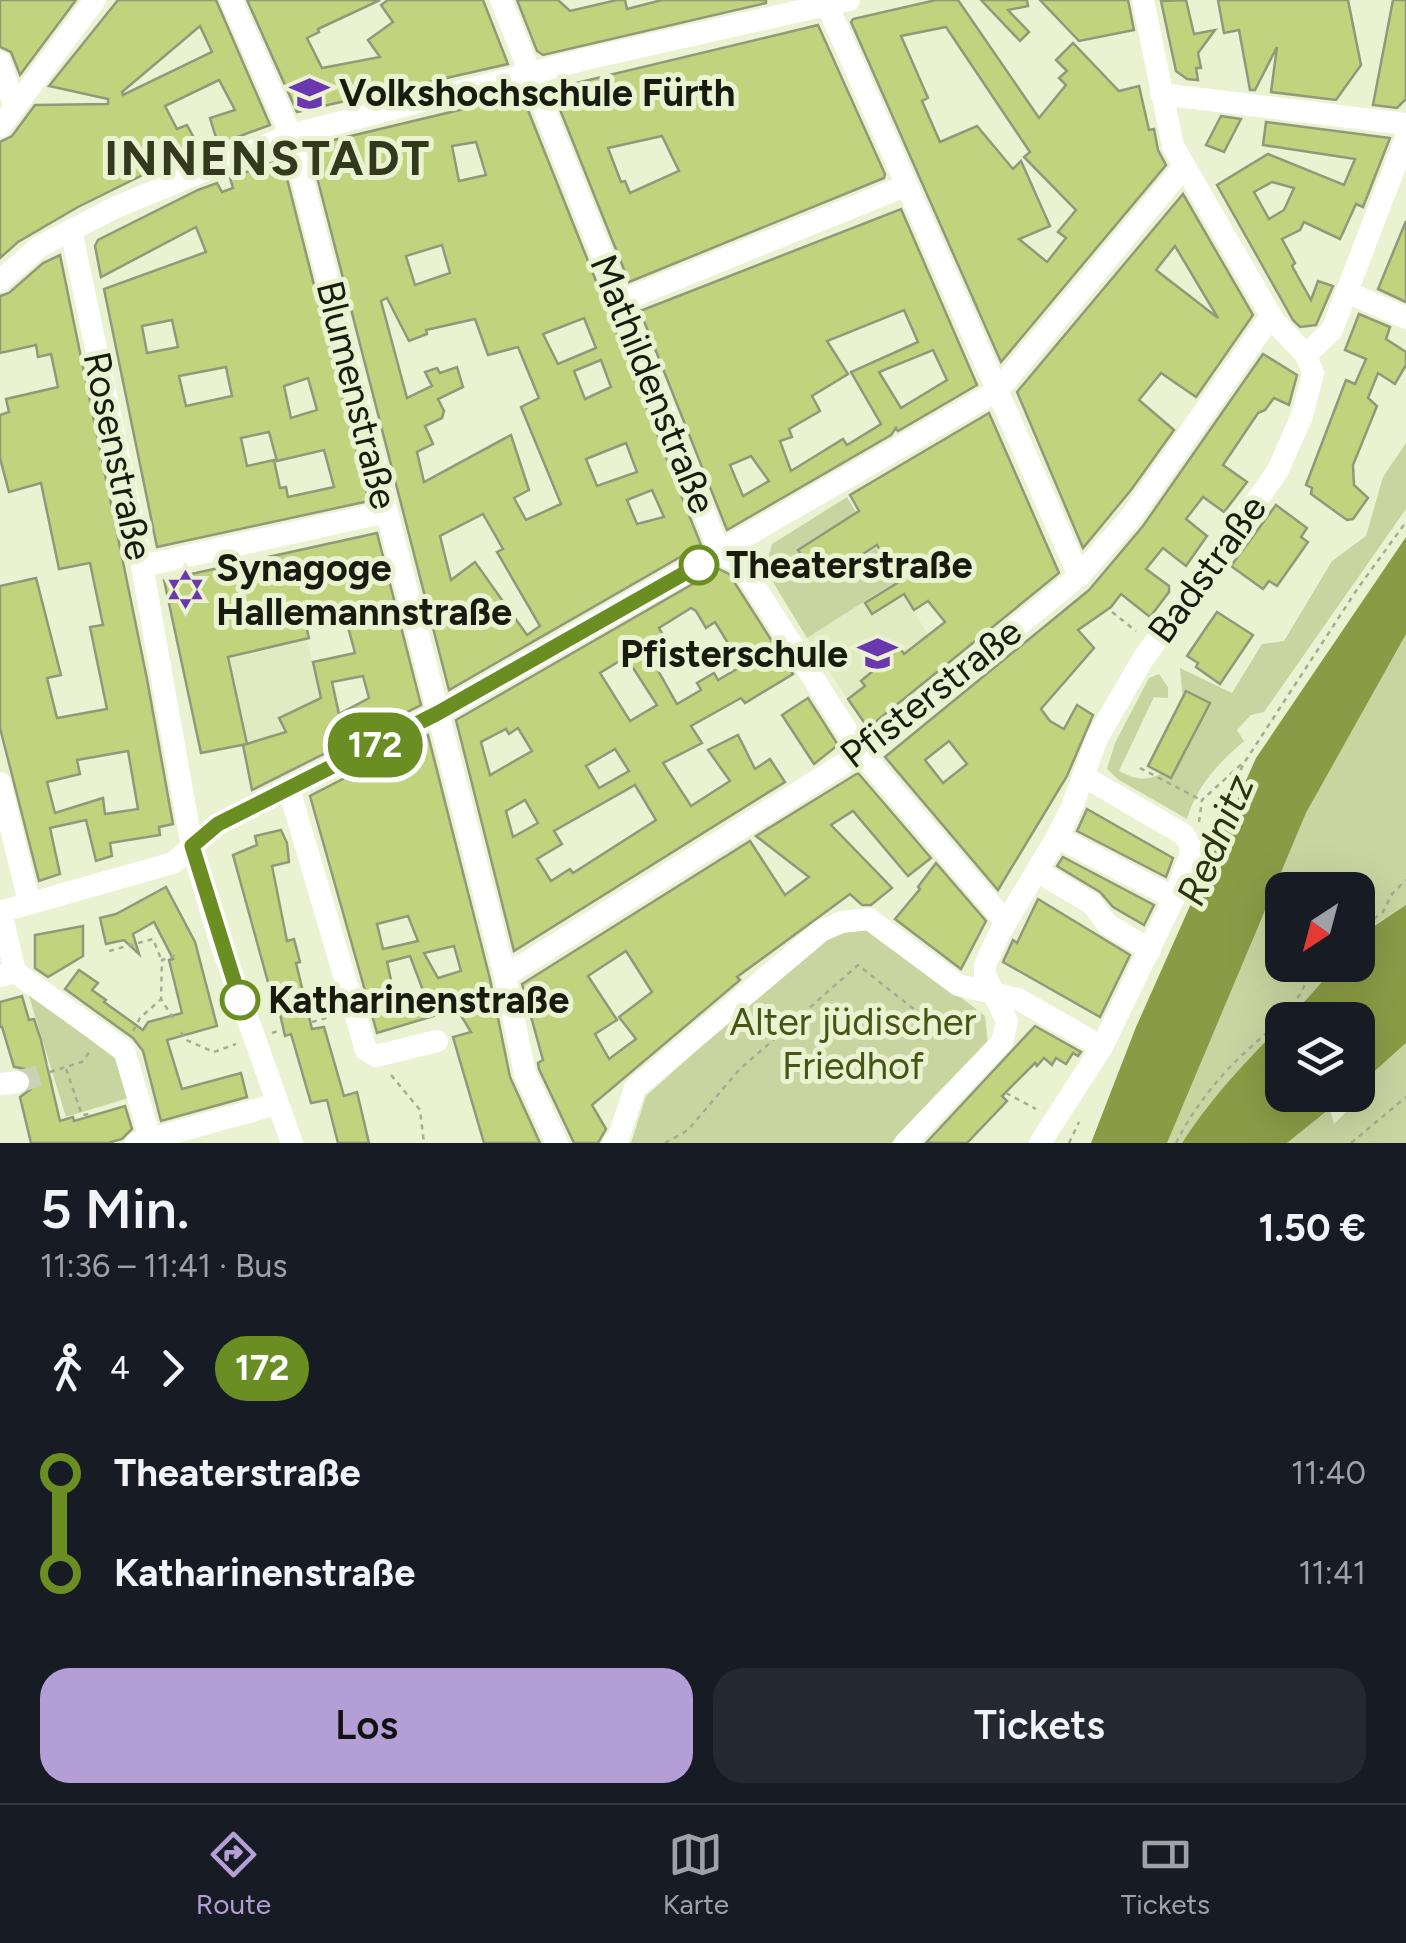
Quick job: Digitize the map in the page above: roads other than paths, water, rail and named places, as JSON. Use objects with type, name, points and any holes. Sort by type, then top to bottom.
[{"type":"street","points":[[0,127],[95,0]]},
{"type":"street","name":"Blumenstraße","points":[[231,0],[291,135],[505,976],[526,1074],[556,1143]]},
{"type":"street","name":"Mathildenstraße","points":[[501,0],[720,553],[739,562],[861,753],[1006,922]]},
{"type":"street","points":[[1142,0],[1173,146],[1182,168],[1282,332],[1306,355],[1332,330],[1406,138]]},
{"type":"street","points":[[0,280],[39,247],[71,230],[168,184],[291,135],[834,2],[905,186],[1079,576]]},
{"type":"street","points":[[0,62],[14,106]]},
{"type":"street","points":[[1161,94],[1406,124]]},
{"type":"street","points":[[277,1104],[143,1141],[124,1050],[7,974],[0,912],[173,863],[218,824],[438,713],[996,391],[1182,168]]},
{"type":"street","points":[[619,302],[905,186]]},
{"type":"street","name":"Rosenstraße","points":[[71,230],[142,566],[192,846],[209,909],[292,1143]]},
{"type":"street","points":[[1347,292],[1406,318]]},
{"type":"street","name":"Pfisterstraße","points":[[505,976],[861,753],[1079,576],[1151,490],[1272,316]]},
{"type":"street","name":"Badstraße","points":[[904,1143],[1002,1042],[1007,1022],[987,984],[985,965],[1057,837],[1097,738],[1152,644],[1286,455],[1310,392],[1313,373],[1306,355]]},
{"type":"street","points":[[142,566],[388,512]]},
{"type":"street","points":[[1040,1143],[1102,1048],[1192,854],[1186,838],[1084,776]]},
{"type":"street","points":[[0,783],[29,902]]},
{"type":"street","points":[[289,790],[366,1050],[376,1056],[437,1041]]},
{"type":"street","points":[[1057,837],[1174,898]]},
{"type":"street","points":[[1037,872],[1092,904],[1106,924],[1150,950]]},
{"type":"street","points":[[613,1143],[618,1139],[635,1088],[821,931],[842,922],[868,919],[958,985],[1018,999],[1102,1048]]},
{"type":"tunnel","points":[[18,1082],[50,1072]]},
{"type":"place","name":"Volkshochschule Fürth","points":[[309,93]]},
{"type":"place","name":"Theaterstraße","points":[[699,565]]},
{"type":"place","name":"Synagoge Hallemannstraße","points":[[186,590]]},
{"type":"place","name":"Pfisterschule","points":[[878,654]]},
{"type":"place","name":"Katharinenstraße","points":[[240,1000]]},
{"type":"district","name":"INNENSTADT","points":[[268,158]]},
{"type":"water label","name":"Rednitz","points":[[1215,840]]},
{"type":"park label","name":"Alter jüdischer Friedhof","points":[[853,1044]]}]
